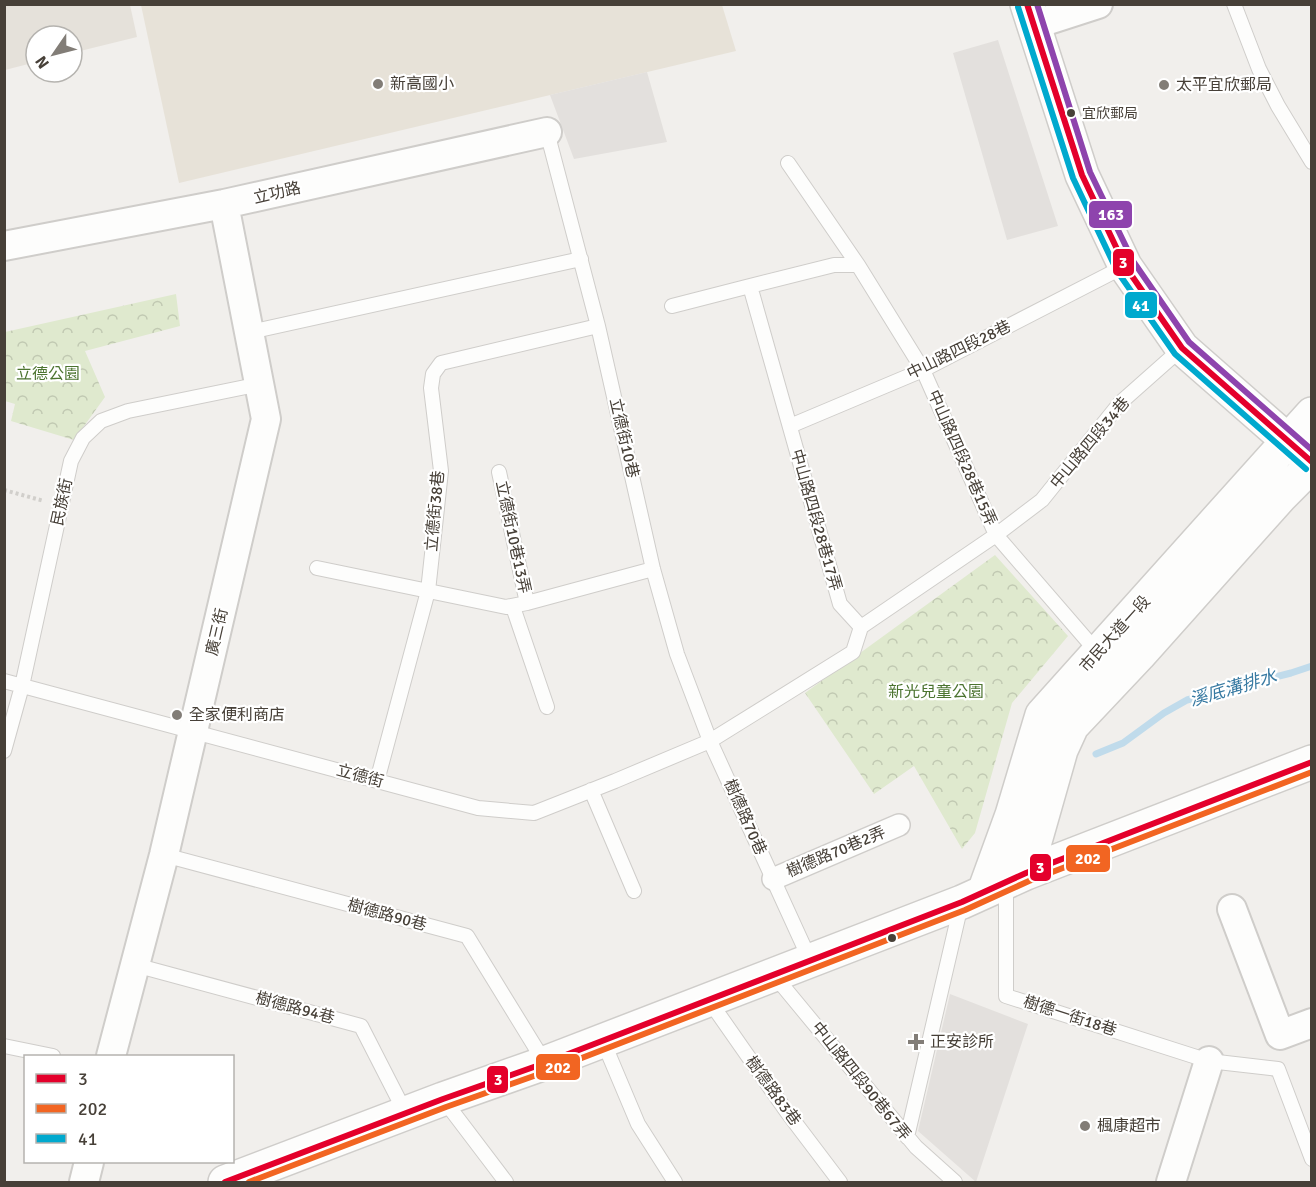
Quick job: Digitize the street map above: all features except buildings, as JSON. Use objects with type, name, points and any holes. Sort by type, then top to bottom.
[{"type":"street","points":[[1098,4],[1030,15],[1082,175],[1125,266],[1182,348],[1304,456]]},
{"type":"street","name":"立功路","points":[[4,246],[224,204],[547,132]]},
{"type":"street","name":"廣三街","points":[[111,1055],[194,732],[266,420],[224,204]]},
{"type":"street","name":"市民大道一段","points":[[994,887],[1072,726],[1139,655],[1304,456],[1311,414]]},
{"type":"street","name":"市民大道一段","points":[[994,887],[1012,815],[1042,715],[1098,653],[1304,456]]},
{"type":"street","points":[[225,1182],[443,1099],[545,1063],[1311,762]]},
{"type":"street","name":"樹德路70巷2弄","points":[[773,879],[899,825]]},
{"type":"street","points":[[1232,909],[1280,1035],[1311,1023]]},
{"type":"street","points":[[1171,1182],[1209,1060]]},
{"type":"street","points":[[84,1182],[89,1163]]},
{"type":"lane","points":[[1234,4],[1259,69],[1311,162]]},
{"type":"lane","name":"立德街10巷","points":[[547,132],[598,326],[653,569],[677,654],[710,741]]},
{"type":"lane","name":"中山路四段28巷15弄","points":[[788,163],[858,265],[923,370],[996,535],[1098,653]]},
{"type":"lane","points":[[250,332],[581,259]]},
{"type":"lane","points":[[672,306],[834,264],[858,265]]},
{"type":"lane","name":"中山路四段28巷","points":[[790,426],[923,370],[1125,266]]},
{"type":"lane","name":"中山路四段28巷17弄","points":[[750,286],[840,604],[861,627]]},
{"type":"lane","name":"立德街38巷","points":[[377,781],[428,591],[441,471],[431,388],[433,374],[441,363],[598,326]]},
{"type":"lane","name":"中山路四段34巷","points":[[861,627],[996,535],[1042,500],[1120,403],[1182,348]]},
{"type":"lane","name":"民族街","points":[[4,751],[21,686],[71,461],[84,438],[101,421],[128,411],[260,384]]},
{"type":"lane","name":"立德街10巷13弄","points":[[499,472],[527,603]]},
{"type":"lane","name":"立德街10巷13弄","points":[[316,568],[506,607],[653,569]]},
{"type":"lane","name":"立德街10巷13弄","points":[[513,607],[547,706]]},
{"type":"lane","points":[[710,741],[853,652],[861,627]]},
{"type":"lane","name":"立德街","points":[[4,681],[478,808],[534,813],[710,741]]},
{"type":"lane","name":"樹德路70巷","points":[[710,741],[810,960]]},
{"type":"lane","points":[[591,790],[634,891]]},
{"type":"lane","name":"樹德路90巷","points":[[164,855],[467,936],[545,1063]]},
{"type":"lane","points":[[907,1137],[994,887]]},
{"type":"lane","name":"樹德一街18巷","points":[[994,887],[1006,996],[1209,1060]]},
{"type":"lane","name":"樹德路94巷","points":[[135,965],[361,1026],[406,1114]]},
{"type":"lane","name":"中山路四段90巷67弄","points":[[773,973],[907,1137],[955,1182]]},
{"type":"lane","name":"樹德路83巷","points":[[708,998],[787,1112],[840,1182]]},
{"type":"lane","points":[[602,1040],[638,1124],[675,1182]]},
{"type":"lane","points":[[4,1046],[48,1055]]},
{"type":"lane","points":[[1209,1060],[1278,1069],[1311,1159]]},
{"type":"lane","points":[[443,1099],[499,1180]]},
{"type":"path","points":[[4,490],[62,506]]},
{"type":"shaded area","points":[[4,5],[130,5],[137,37],[84,50],[84,24],[24,24],[24,65],[5,70]]},
{"type":"shaded area","name":"新高國小","points":[[141,5],[722,5],[736,51],[179,183]]},
{"type":"shaded area","points":[[998,40],[1058,226],[1007,240],[953,53]]},
{"type":"shaded area","points":[[647,72],[667,142],[574,159],[550,95]]},
{"type":"shaded area","points":[[950,994],[1028,1024],[976,1182],[918,1131]]},
{"type":"green space","name":"立德公園","points":[[176,294],[180,326],[85,351],[105,397],[74,440],[11,421],[15,404],[5,401],[5,332]]},
{"type":"green space","name":"新光兒童公園","points":[[995,555],[1068,636],[1012,703],[975,833],[962,849],[914,766],[874,794],[805,693]]},
{"type":"waterway","name":"溪底溝排水","points":[[1096,754],[1123,743],[1164,713],[1187,700],[1312,666]]},
{"type":"transit line","name":"3","points":[[1027,4],[1082,175],[1125,266],[1182,348],[1312,462]]},
{"type":"transit line","name":"163","points":[[1037,4],[1090,172],[1133,261],[1189,342],[1312,450]]},
{"type":"transit line","name":"41","points":[[1018,7],[1073,178],[1117,271],[1175,354],[1306,469]]},
{"type":"transit line","name":"3","points":[[225,1182],[443,1099],[545,1063],[962,902],[1026,873],[1312,762]]},
{"type":"transit line","name":"202","points":[[249,1182],[548,1071],[965,910],[1029,881],[1312,772]]},
{"type":"place","name":"新高國小","points":[[378,84]]},
{"type":"place","name":"太平宜欣郵局","points":[[1164,85]]},
{"type":"place","name":"宜欣郵局","points":[[1071,113]]},
{"type":"place","name":"全家便利商店","points":[[177,715]]},
{"type":"place","name":"正安診所","points":[[916,1042]]},
{"type":"place","name":"楓康超市","points":[[1085,1126]]}]
